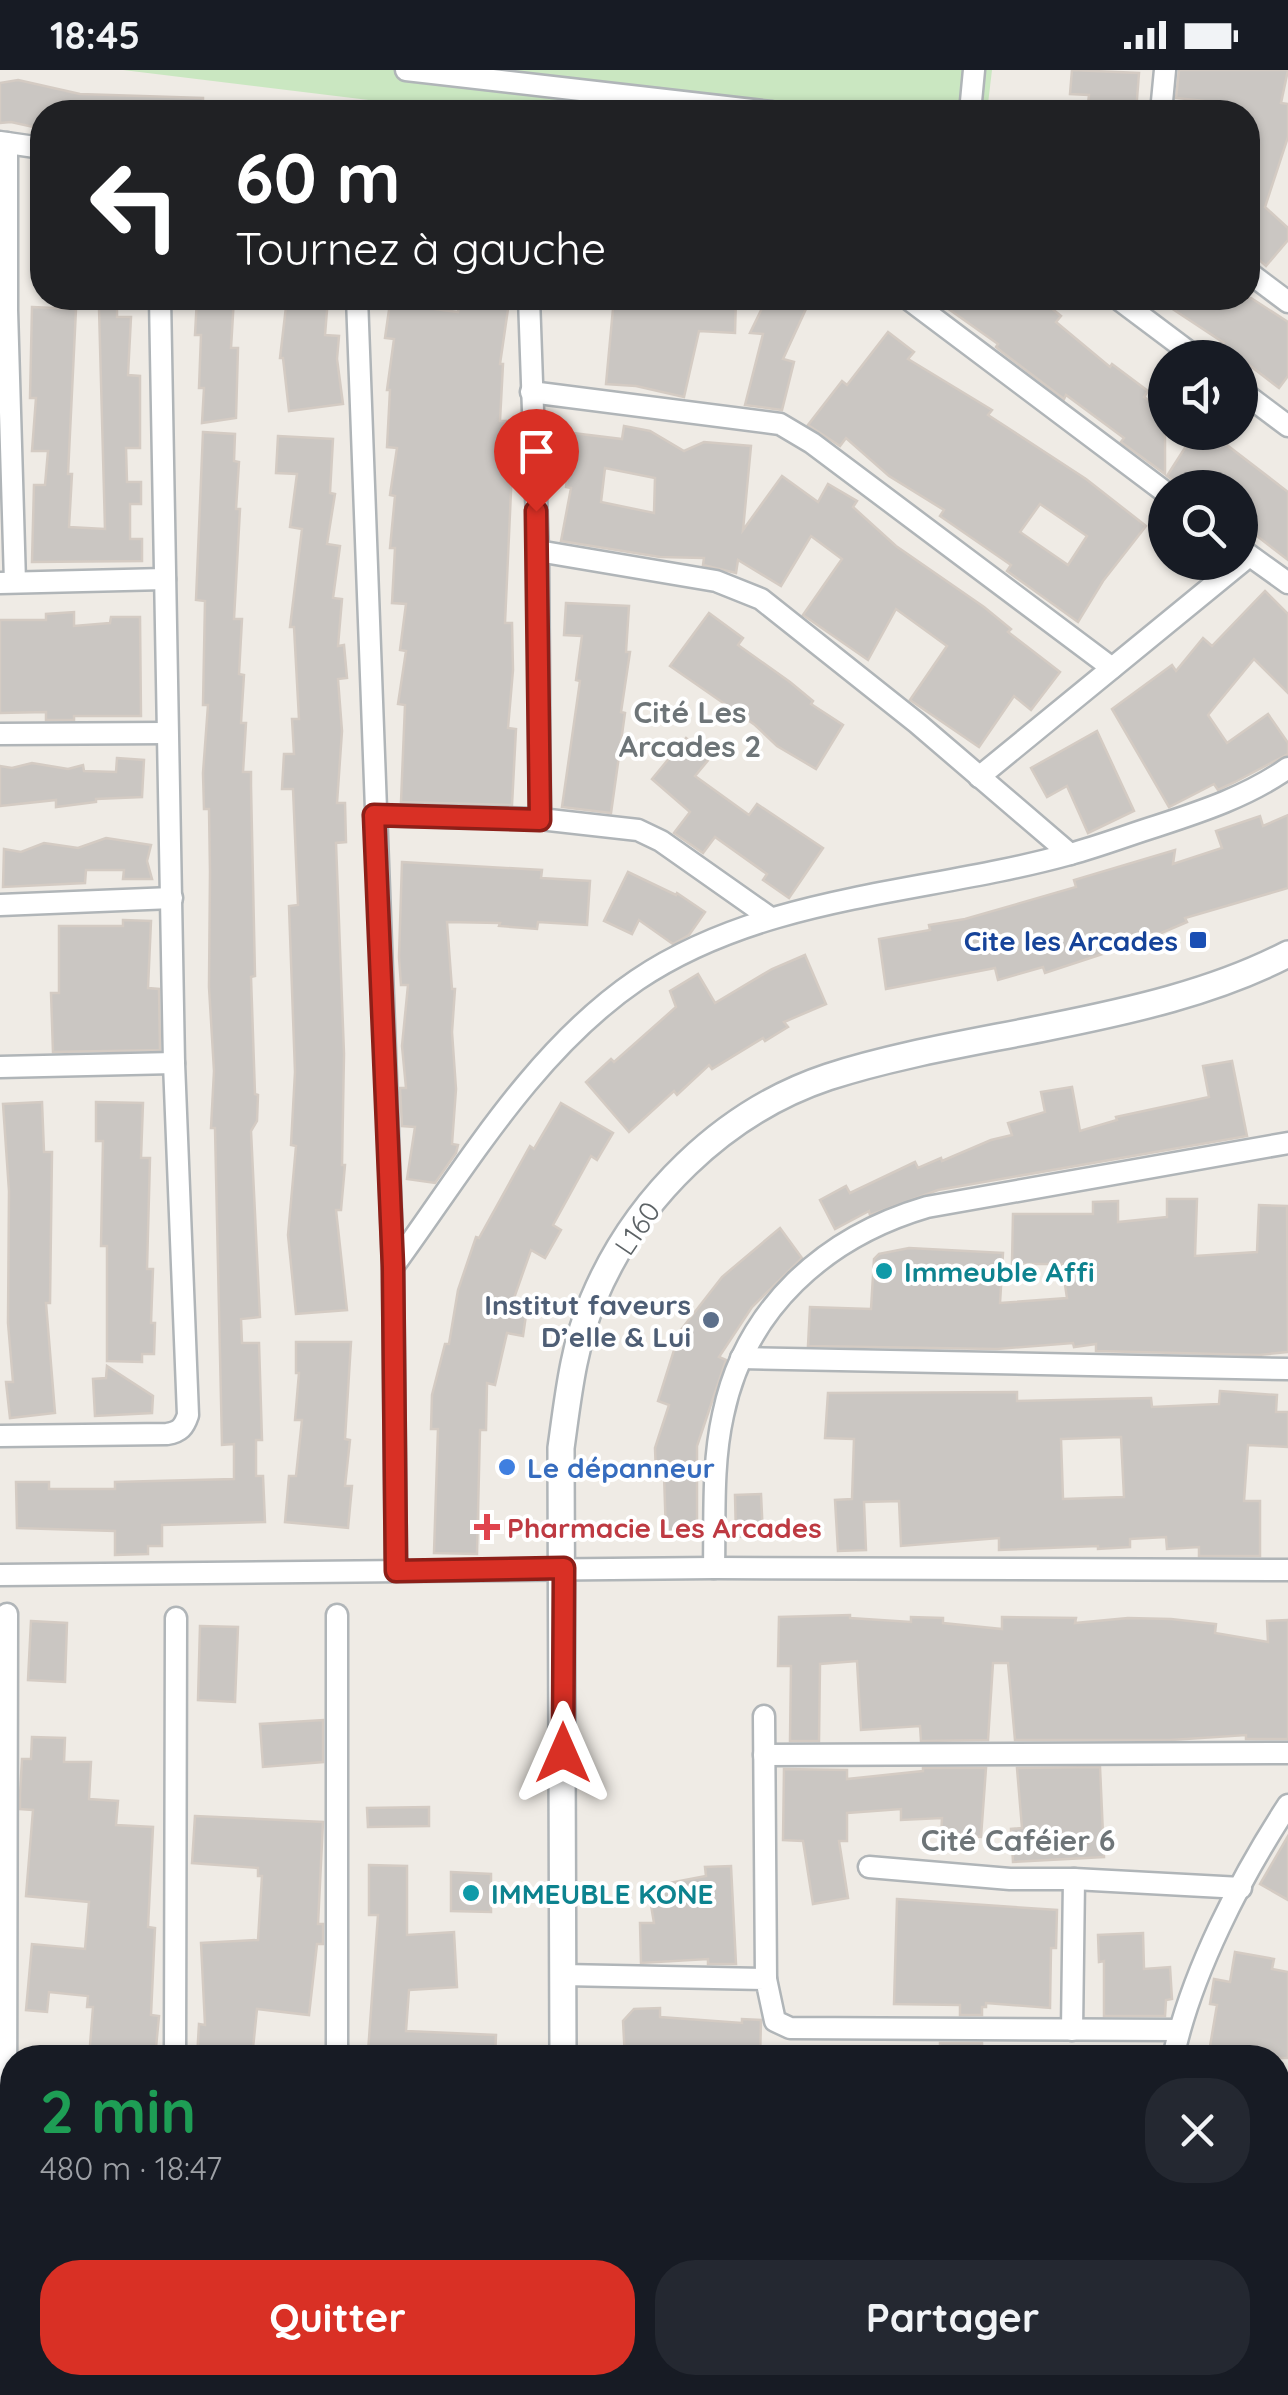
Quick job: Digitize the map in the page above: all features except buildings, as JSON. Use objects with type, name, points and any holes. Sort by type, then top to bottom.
[{"type":"street","points":[[406,70],[667,100]]},
{"type":"street","points":[[971,100],[974,70]]},
{"type":"street","points":[[1161,100],[1165,70]]},
{"type":"street","points":[[30,146],[4,143],[7,582],[165,579]]},
{"type":"street","points":[[1260,281],[1288,302]]},
{"type":"street","points":[[0,1436],[167,1434],[185,1425],[188,1415],[174,1063],[160,310]]},
{"type":"street","points":[[357,310],[393,1267],[396,1571]]},
{"type":"street","points":[[529,310],[538,551],[540,820]]},
{"type":"street","points":[[923,310],[1148,479]]},
{"type":"street","points":[[1132,310],[1173,340]]},
{"type":"street","points":[[532,392],[780,424],[812,442],[1112,668]]},
{"type":"street","points":[[1258,404],[1288,426]]},
{"type":"street","points":[[538,551],[716,581],[746,591],[794,624],[1070,854]]},
{"type":"street","points":[[1258,561],[1288,583]]},
{"type":"street","points":[[979,777],[1213,580]]},
{"type":"street","points":[[0,734],[167,733]]},
{"type":"street","points":[[393,1267],[524,1086],[594,1013],[668,960],[769,917],[1070,854],[1209,809],[1288,768]]},
{"type":"street","points":[[374,815],[540,820],[627,828],[646,833],[769,917]]},
{"type":"street","points":[[0,905],[172,898]]},
{"type":"street","name":"L160","points":[[563,2045],[561,1448],[577,1349],[593,1300],[637,1220],[694,1155],[770,1101],[826,1078],[892,1060],[1123,1011],[1194,991],[1288,954]]},
{"type":"street","points":[[0,1066],[174,1063]]},
{"type":"street","points":[[714,1568],[718,1451],[723,1413],[741,1358],[782,1296],[815,1261],[850,1238],[926,1207],[1288,1143]]},
{"type":"street","points":[[741,1358],[1288,1369]]},
{"type":"street","points":[[0,1575],[564,1568],[1288,1570]]},
{"type":"street","points":[[6,2045],[7,1614]]},
{"type":"street","points":[[337,2045],[338,1615]]},
{"type":"street","points":[[176,1618],[176,2045]]},
{"type":"street","points":[[764,1716],[766,1978],[776,2022],[790,2028],[1179,2030]]},
{"type":"street","points":[[764,1754],[1288,1753]]},
{"type":"street","points":[[1176,2045],[1209,1953],[1288,1805]]},
{"type":"street","points":[[869,1867],[1010,1879],[1241,1888]]},
{"type":"street","points":[[1072,2030],[1074,1879]]},
{"type":"street","points":[[563,1975],[766,1978]]},
{"type":"green space","points":[[123,70],[992,70],[988,100],[369,100]]},
{"type":"place","name":"Cite les Arcades","points":[[1198,940]]},
{"type":"place","name":"Immeuble Affi","points":[[884,1271]]},
{"type":"place","name":"Institut faveurs D’elle & Lui","points":[[711,1320]]},
{"type":"place","name":"Le dépanneur","points":[[507,1467]]},
{"type":"place","name":"Pharmacie Les Arcades","points":[[487,1527]]},
{"type":"place","name":"IMMEUBLE KONE","points":[[471,1893]]},
{"type":"district","name":"Cité Les Arcades 2","points":[[690,729]]},
{"type":"district","name":"Cité Caféier 6","points":[[1018,1840]]},
{"type":"route","points":[[536,511],[540,820],[374,815],[393,1267],[396,1571],[564,1568],[563,1753]]}]
